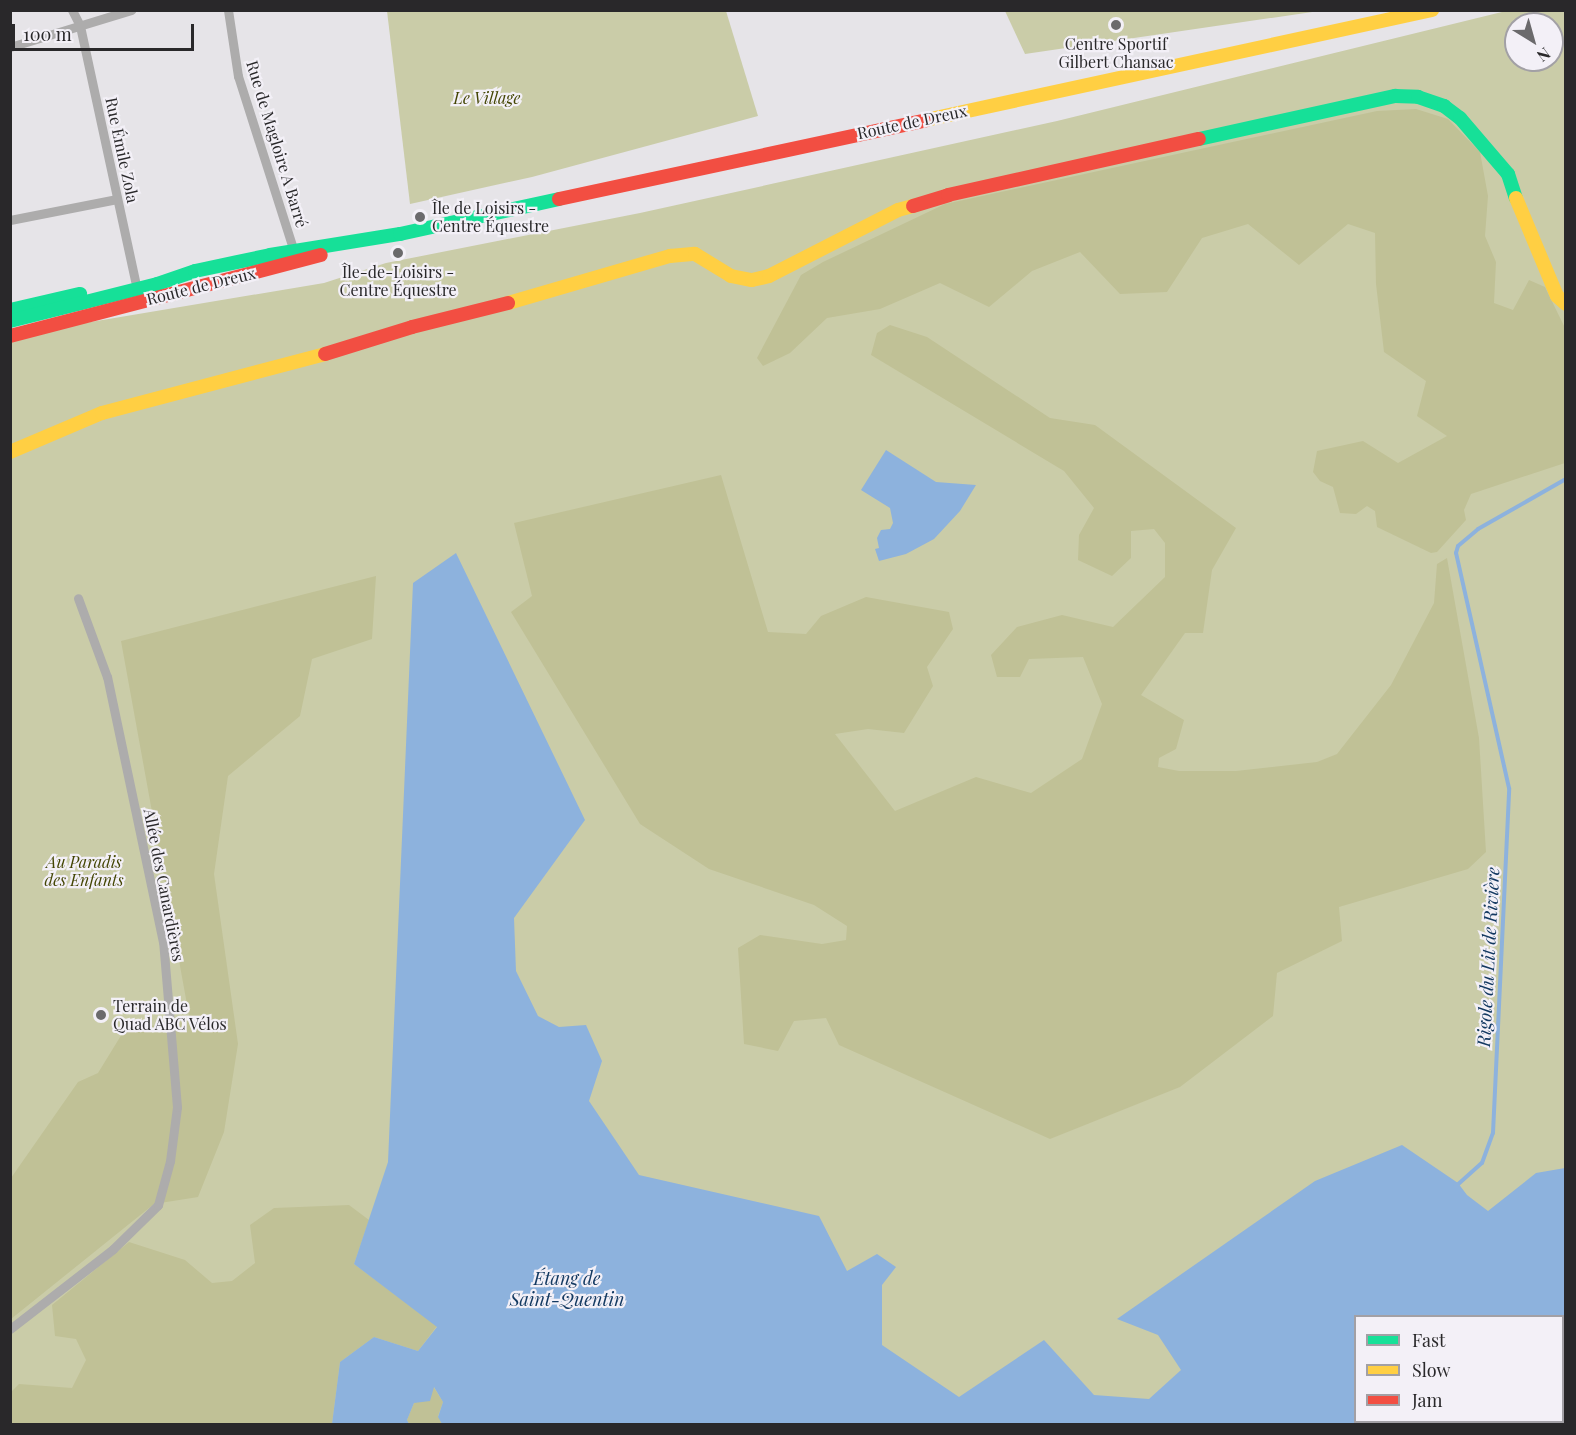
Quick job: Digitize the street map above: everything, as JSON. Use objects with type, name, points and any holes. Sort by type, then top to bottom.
[{"type":"main road","name":"Route de Dreux","points":[[10,336],[392,235],[1432,10]]},
{"type":"main road","points":[[10,452],[102,413],[302,360],[412,327],[515,301],[670,256],[695,254],[731,276],[752,280],[769,276],[898,210],[948,195],[1395,96],[1418,98],[1444,106],[1460,118],[1508,174],[1557,296],[1566,304]]},
{"type":"main road","name":"Route de Dreux","points":[[10,321],[157,284],[174,277],[294,251],[392,235]]},
{"type":"main road","name":"Route de Dreux","points":[[10,310],[157,276],[174,277]]},
{"type":"street","name":"Rue Émile Zola","points":[[72,10],[80,26],[135,282]]},
{"type":"street","points":[[10,47],[132,10]]},
{"type":"street","name":"Rue de Magloire A Barré","points":[[228,10],[238,76],[294,251]]},
{"type":"street","points":[[10,220],[117,199]]},
{"type":"street","name":"Allée des Canardières","points":[[10,1329],[113,1249],[158,1206],[171,1161],[177,1107],[163,942],[107,677],[78,598]]},
{"type":"green space","name":"Le Village","points":[[387,11],[726,11],[758,116],[532,177],[410,204]]},
{"type":"green space","name":"Centre Sportif Gilbert Chansac","points":[[1005,11],[1319,11],[1025,54]]},
{"type":"green space","name":"Au Paradis des Enfants","points":[[1506,11],[1565,11],[1565,1424],[11,1424],[11,338],[31,332],[324,283],[386,263],[640,213],[1057,121]]},
{"type":"green space","points":[[1416,109],[1448,119],[1480,152],[1488,196],[1485,236],[1496,262],[1494,303],[1513,310],[1529,280],[1545,287],[1565,328],[1565,463],[1471,494],[1464,510],[1466,520],[1437,552],[1431,553],[1377,527],[1375,511],[1367,506],[1356,514],[1340,513],[1333,487],[1320,481],[1313,472],[1317,451],[1363,441],[1398,463],[1447,436],[1417,416],[1426,381],[1384,352],[1376,284],[1375,233],[1348,224],[1299,265],[1248,224],[1202,238],[1167,292],[1120,294],[1080,252],[1032,271],[989,307],[940,283],[880,309],[827,318],[790,353],[763,366],[757,358],[801,275],[823,262],[945,204],[1377,111]]},
{"type":"green space","points":[[890,325],[927,337],[1050,418],[1095,425],[1236,528],[1212,570],[1203,633],[1185,633],[1141,695],[1184,720],[1176,749],[1159,758],[1158,767],[1179,771],[1236,771],[1317,762],[1337,754],[1391,685],[1434,603],[1437,564],[1447,558],[1479,738],[1486,852],[1468,869],[1339,907],[1342,941],[1277,973],[1273,1016],[1180,1087],[1050,1139],[839,1045],[826,1018],[794,1021],[778,1051],[744,1044],[738,948],[760,935],[822,944],[846,940],[847,926],[814,905],[709,869],[640,824],[511,612],[532,596],[514,523],[721,475],[768,632],[806,634],[821,616],[866,597],[949,612],[953,629],[927,667],[933,686],[904,733],[868,729],[835,734],[895,811],[976,777],[1031,793],[1082,759],[1102,704],[1083,657],[1029,659],[1020,677],[997,677],[991,655],[1017,627],[1062,615],[1113,627],[1165,577],[1165,543],[1154,529],[1131,531],[1131,558],[1112,576],[1078,560],[1079,535],[1094,508],[1064,471],[871,355],[877,333]]},
{"type":"green space","points":[[376,576],[372,639],[312,659],[300,716],[228,776],[214,874],[238,1044],[224,1132],[198,1197],[154,1204],[11,1319],[11,1178],[78,1082],[98,1073],[125,1029],[190,1021],[121,641]]},
{"type":"green space","points":[[349,1205],[369,1220],[354,1264],[437,1326],[418,1351],[374,1337],[340,1362],[332,1424],[11,1424],[10,1393],[19,1384],[72,1388],[86,1360],[76,1339],[55,1336],[52,1305],[129,1242],[185,1260],[212,1283],[232,1281],[255,1263],[250,1225],[274,1208]]},
{"type":"green space","points":[[433,1386],[443,1402],[438,1416],[442,1424],[409,1424],[407,1420],[414,1403]]},
{"type":"water","points":[[886,450],[936,482],[976,485],[960,511],[934,539],[906,554],[879,561],[875,549],[879,548],[877,538],[881,530],[890,529],[893,523],[890,508],[861,490]]},
{"type":"water","name":"Étang de Saint-Quentin","points":[[456,553],[585,820],[514,918],[516,971],[538,1016],[559,1027],[586,1025],[602,1061],[589,1101],[639,1175],[819,1216],[847,1271],[877,1254],[896,1267],[882,1285],[882,1345],[959,1397],[1044,1340],[1094,1395],[1149,1399],[1181,1370],[1158,1335],[1117,1319],[1315,1181],[1402,1145],[1458,1183],[1467,1195],[1488,1211],[1536,1173],[1565,1168],[1565,1424],[442,1424],[438,1417],[443,1402],[434,1387],[430,1401],[414,1403],[407,1420],[409,1424],[332,1424],[340,1362],[374,1337],[418,1351],[437,1327],[354,1264],[388,1162],[413,583]]},
{"type":"waterway","name":"Rigole du Lit de Rivière","points":[[1455,1187],[1482,1163],[1493,1133],[1509,788],[1456,553],[1458,546],[1478,529],[1566,479]]},
{"type":"traffic: fast","points":[[1199,139],[1395,96],[1418,97],[1444,106],[1460,118],[1508,174],[1516,198]]},
{"type":"traffic: fast","points":[[10,321],[157,284],[195,271],[270,255],[400,234],[559,199]]},
{"type":"traffic: fast","points":[[10,310],[80,294]]},
{"type":"traffic: slow","points":[[926,120],[1432,10]]},
{"type":"traffic: slow","points":[[1516,198],[1557,296],[1566,304]]},
{"type":"traffic: slow","points":[[508,303],[670,256],[695,254],[731,276],[752,280],[769,276],[898,210],[913,206]]},
{"type":"traffic: slow","points":[[10,452],[102,413],[325,354]]},
{"type":"traffic: jam","points":[[559,199],[926,120]]},
{"type":"traffic: jam","points":[[913,206],[948,195],[1199,139]]},
{"type":"traffic: jam","points":[[10,336],[321,255]]},
{"type":"traffic: jam","points":[[325,354],[412,327],[508,303]]},
{"type":"place","name":"Centre Sportif Gilbert Chansac","points":[[1116,25]]},
{"type":"place","name":"Île de Loisirs - Centre Équestre","points":[[420,217]]},
{"type":"place","name":"Île-de-Loisirs - Centre Équestre","points":[[398,253]]},
{"type":"place","name":"Terrain de Quad ABC Vélos","points":[[101,1015]]}]
